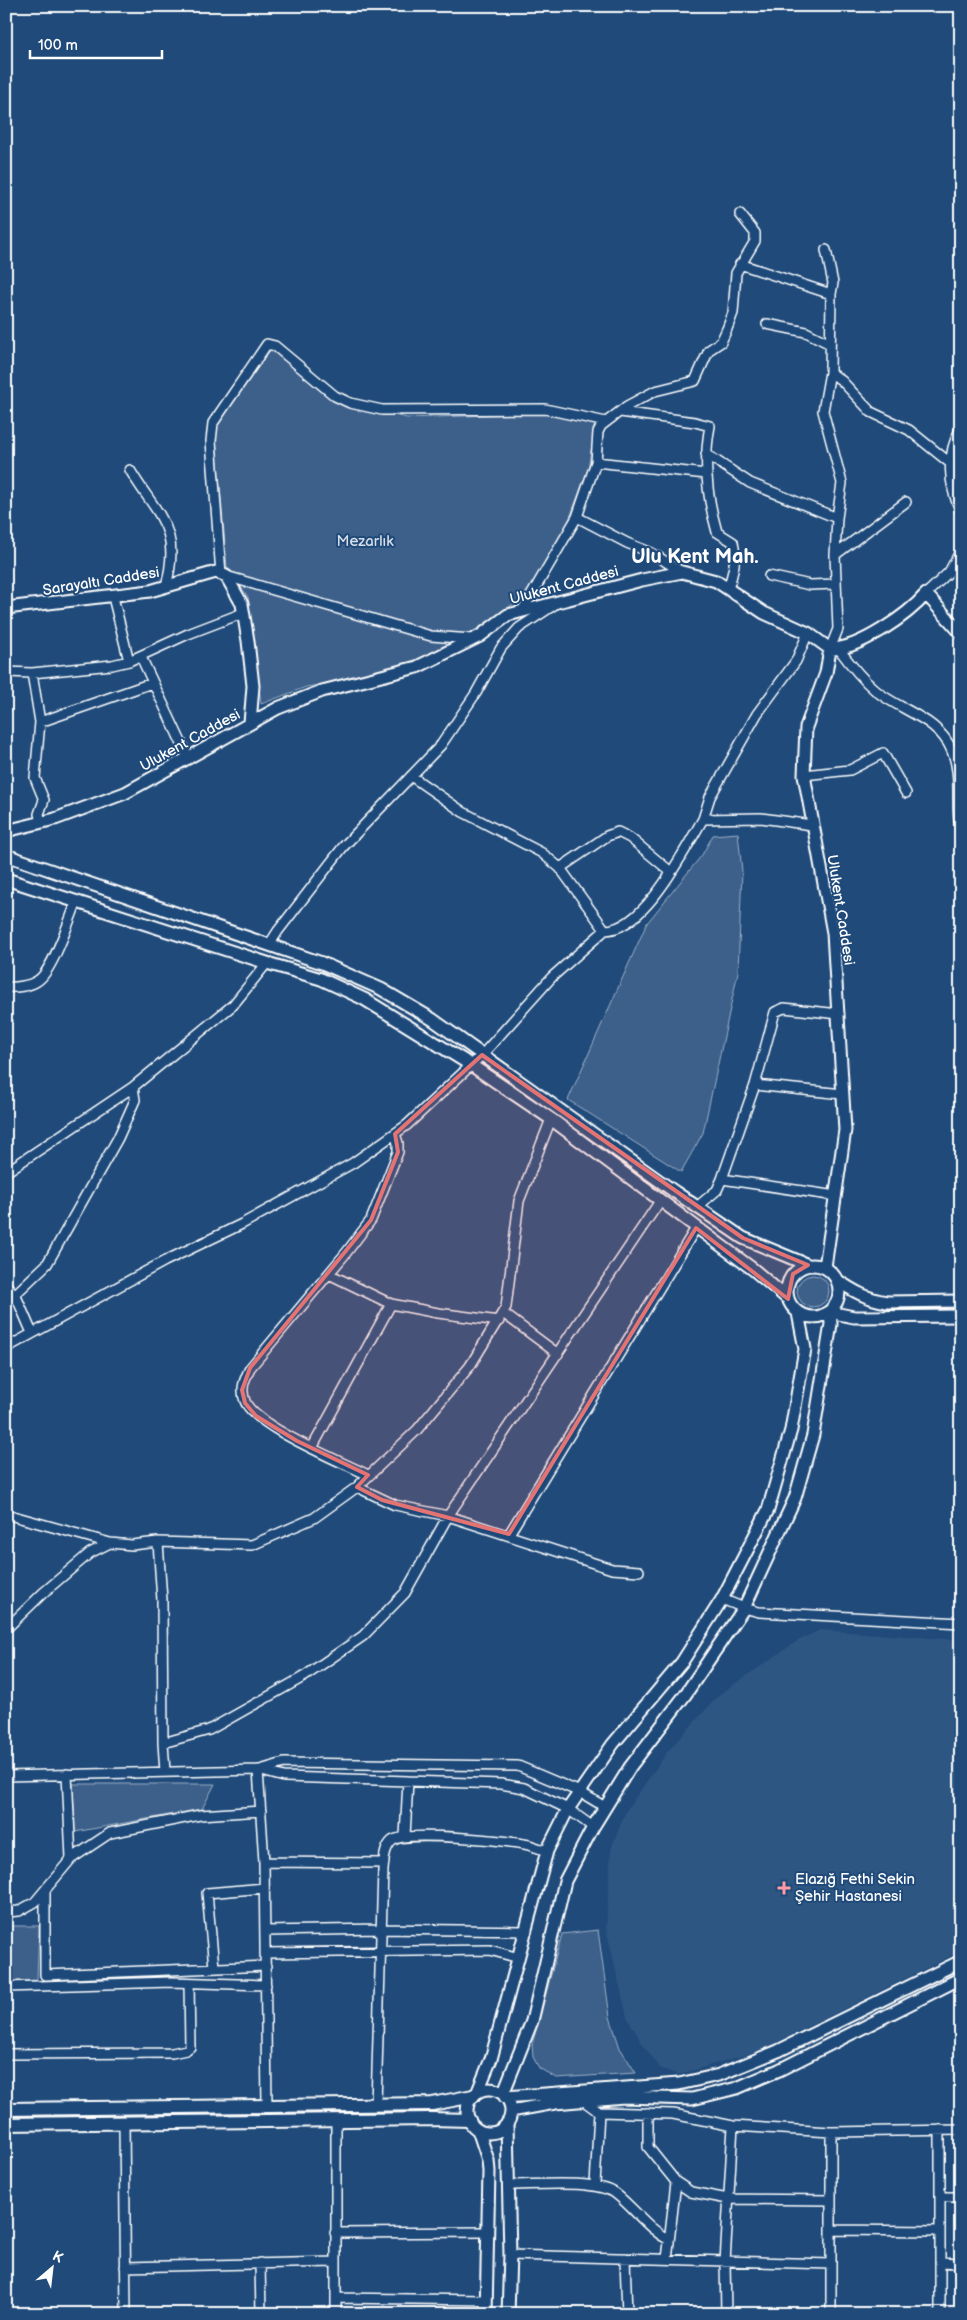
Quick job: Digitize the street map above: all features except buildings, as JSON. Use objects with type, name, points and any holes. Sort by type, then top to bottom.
[{"type":"main road","points":[[6,2109],[432,2104],[475,2094]]},
{"type":"main road","points":[[6,2124],[468,2120]]},
{"type":"street","points":[[522,611],[577,516],[596,462],[598,432],[606,422],[655,391],[695,381],[709,350],[721,342],[732,313],[736,273],[755,241],[755,233],[740,214]]},
{"type":"street","points":[[826,250],[833,283],[831,294],[830,372],[823,411],[842,483],[837,518],[835,554],[838,629],[835,649]]},
{"type":"street","points":[[740,264],[831,294]]},
{"type":"street","points":[[767,324],[806,332],[830,344]]},
{"type":"street","points":[[250,723],[253,686],[242,604],[224,575],[211,441],[213,422],[267,344],[276,346],[335,396],[350,403],[382,410],[423,408],[545,409],[606,422]]},
{"type":"street","points":[[830,372],[842,381],[871,412],[909,430],[950,463]]},
{"type":"street","points":[[620,412],[696,422],[710,426],[706,454],[706,474],[717,532],[733,542],[736,552],[735,565],[728,589]]},
{"type":"street","points":[[961,428],[953,442],[950,463],[954,494],[961,512]]},
{"type":"street","points":[[706,454],[750,483],[837,518]]},
{"type":"street","points":[[596,462],[706,474]]},
{"type":"street","points":[[130,470],[162,516],[168,534],[172,548],[171,569],[166,586]]},
{"type":"street","points":[[835,554],[906,502]]},
{"type":"street","points":[[577,516],[627,543],[652,552],[682,572]]},
{"type":"street","points":[[835,649],[860,643],[886,626],[926,594],[948,572],[961,550]]},
{"type":"street","name":"Sarayaltı Caddesi","points":[[6,608],[113,597],[150,591],[216,572],[224,575]]},
{"type":"street","name":"Ulukent Caddesi","points":[[6,831],[41,822],[125,793],[278,708],[322,690],[417,668],[474,639],[508,615],[682,572],[716,581],[764,613],[808,633],[835,649],[806,727],[804,775],[833,933],[845,1130],[825,1267]]},
{"type":"street","points":[[224,575],[431,636],[474,639]]},
{"type":"street","points":[[769,576],[810,585],[836,584]]},
{"type":"street","points":[[926,594],[961,633]]},
{"type":"street","points":[[113,597],[129,661]]},
{"type":"street","points":[[269,945],[342,847],[440,745],[476,693],[501,648],[519,628],[559,602]]},
{"type":"street","points":[[6,672],[32,673],[112,665],[129,661],[188,634],[243,613]]},
{"type":"street","points":[[6,1348],[165,1261],[242,1224],[353,1163],[407,1125],[482,1055],[552,977],[605,930],[615,930],[635,916],[662,887],[703,819],[710,797],[757,714],[796,661],[808,633]]},
{"type":"street","points":[[835,649],[876,691],[936,728],[952,750],[959,774],[957,801],[961,831]]},
{"type":"street","points":[[141,657],[189,759]]},
{"type":"street","points":[[32,673],[40,722],[35,778],[44,800],[40,814],[41,822]]},
{"type":"street","points":[[40,722],[152,683]]},
{"type":"street","points":[[804,775],[850,770],[883,753],[906,793]]},
{"type":"street","points":[[411,776],[463,812],[542,853],[560,868],[605,930]]},
{"type":"street","points":[[703,819],[762,818],[812,825]]},
{"type":"street","points":[[560,868],[607,836],[618,832],[630,838],[671,872]]},
{"type":"street","points":[[6,856],[322,963],[381,989],[432,1019],[697,1207],[744,1238],[808,1265],[825,1267],[837,1280],[875,1300],[887,1302],[961,1301]]},
{"type":"street","points":[[6,879],[321,979],[364,999],[471,1065],[551,1119],[660,1202],[754,1270],[788,1298],[798,1313],[806,1349],[791,1430],[768,1510],[722,1599],[682,1662],[613,1744],[568,1809],[547,1851],[491,2059],[467,2107],[468,2120],[478,2130],[489,2172],[486,2314]]},
{"type":"street","points":[[6,986],[12,988],[38,981],[51,963],[77,901]]},
{"type":"street","points":[[6,1172],[133,1087],[233,1005],[267,963]]},
{"type":"street","points":[[697,1207],[717,1190],[722,1179],[755,1084],[775,1012],[784,1008],[839,1014]]},
{"type":"street","points":[[755,1084],[843,1094]]},
{"type":"street","points":[[6,1303],[16,1296],[47,1264],[114,1147],[134,1100],[133,1087]]},
{"type":"street","points":[[6,1514],[110,1543],[132,1545],[158,1542],[252,1545],[314,1518],[357,1487],[417,1430],[470,1366],[501,1317],[506,1307],[519,1201],[551,1119]]},
{"type":"street","points":[[368,1475],[312,1448],[256,1416],[245,1402],[242,1390],[250,1368],[329,1274],[371,1220],[398,1152],[398,1144],[394,1134]]},
{"type":"street","points":[[722,1179],[836,1196]]},
{"type":"street","points":[[164,1743],[209,1730],[305,1676],[363,1636],[405,1593],[448,1516],[660,1202]]},
{"type":"street","points":[[509,1534],[696,1228]]},
{"type":"street","points":[[788,1298],[786,1290],[793,1274],[808,1265]]},
{"type":"street","points":[[329,1274],[391,1304],[438,1313],[501,1317],[558,1354]]},
{"type":"street","points":[[508,2314],[510,2255],[509,2117],[504,2096],[532,2020],[565,1881],[593,1827],[630,1767],[684,1695],[744,1608],[795,1498],[813,1435],[831,1324],[831,1311],[839,1297],[837,1280]]},
{"type":"street","points":[[6,1285],[16,1296],[32,1333]]},
{"type":"street","points":[[312,1448],[391,1304]]},
{"type":"street","points":[[798,1313],[814,1318],[831,1311],[854,1317],[961,1316]]},
{"type":"street","points":[[357,1487],[395,1505],[448,1516],[509,1534],[612,1569],[639,1571]]},
{"type":"street","points":[[158,1542],[162,1600],[165,1772]]},
{"type":"street","points":[[6,1629],[43,1592],[90,1553],[110,1543]]},
{"type":"street","points":[[722,1599],[744,1608],[775,1613],[961,1623]]},
{"type":"street","points":[[6,1776],[258,1770],[284,1763],[518,1766],[580,1792],[605,1807]]},
{"type":"street","points":[[258,1770],[284,1776],[501,1784],[524,1788],[568,1809],[593,1827]]},
{"type":"street","points":[[258,1770],[264,1862],[267,2106]]},
{"type":"street","points":[[67,1774],[71,1859]]},
{"type":"street","points":[[405,1836],[408,1781]]},
{"type":"street","points":[[6,1912],[19,1911],[34,1902],[71,1859],[110,1833],[200,1815],[261,1811]]},
{"type":"street","points":[[376,2104],[384,1863],[388,1847],[393,1840],[405,1836],[472,1838],[530,1845],[547,1851]]},
{"type":"street","points":[[264,1862],[384,1863]]},
{"type":"street","points":[[214,1967],[207,1893],[264,1888]]},
{"type":"street","points":[[45,1890],[45,1975],[266,1966]]},
{"type":"street","points":[[265,1931],[381,1929],[527,1931]]},
{"type":"street","points":[[265,1953],[490,1950],[519,1958]]},
{"type":"street","points":[[475,2094],[491,2089],[504,2096],[679,2084],[719,2075],[778,2051],[961,1961]]},
{"type":"street","points":[[478,2130],[491,2133],[498,2131],[509,2117],[555,2103],[624,2097],[692,2098],[737,2088],[779,2070],[961,1978]]},
{"type":"street","points":[[6,1987],[189,1983],[266,1985]]},
{"type":"street","points":[[6,2054],[172,2053],[186,2050],[190,2047],[189,1983]]},
{"type":"street","points":[[584,2101],[599,2112],[648,2113],[693,2117],[733,2126],[831,2132],[961,2130]]},
{"type":"street","points":[[595,2185],[599,2112]]},
{"type":"street","points":[[648,2113],[648,2147],[676,2182],[691,2192],[728,2199],[831,2200]]},
{"type":"street","points":[[336,2120],[336,2314]]},
{"type":"street","points":[[124,2123],[124,2267],[126,2314]]},
{"type":"street","points":[[726,2314],[725,2262],[733,2126]]},
{"type":"street","points":[[940,2130],[940,2314]]},
{"type":"street","points":[[831,2132],[831,2314]]},
{"type":"street","points":[[667,2259],[676,2182]]},
{"type":"street","points":[[510,2185],[595,2185],[616,2194],[669,2240]]},
{"type":"street","points":[[940,2197],[961,2197]]},
{"type":"street","points":[[831,2230],[940,2230]]},
{"type":"street","points":[[335,2233],[488,2232]]},
{"type":"street","points":[[510,2255],[831,2264]]},
{"type":"street","points":[[626,2258],[626,2314]]},
{"type":"street","points":[[124,2267],[335,2262]]},
{"type":"street","points":[[940,2262],[961,2263]]},
{"type":"street","points":[[260,2263],[260,2314]]},
{"type":"street","points":[[336,2298],[486,2300]]},
{"type":"highlighted area","points":[[482,1055],[743,1238],[808,1265],[793,1274],[788,1299],[696,1228],[509,1534],[382,1500],[357,1487],[368,1475],[297,1441],[256,1416],[245,1403],[242,1390],[250,1368],[371,1220],[398,1152],[395,1134]]},
{"type":"shaded area","name":"Elazığ Fethi Sekin Şehir Hastanesi","points":[[820,1630],[961,1640],[961,1951],[761,2050],[678,2075],[660,2068],[642,2043],[627,2017],[606,1928],[611,1849],[626,1811],[668,1751],[720,1694],[796,1642]]},
{"type":"green space","name":"Mezarlık","points":[[273,346],[333,401],[407,418],[548,413],[596,421],[588,469],[562,539],[525,596],[471,633],[422,658],[348,681],[306,687],[261,704],[248,597],[227,567],[215,429]]},
{"type":"green space","points":[[738,833],[742,871],[738,972],[703,1133],[681,1172],[568,1100],[647,923],[702,855],[713,835]]},
{"type":"green space","points":[[813,1275],[824,1280],[829,1291],[824,1302],[813,1307],[802,1302],[797,1291],[802,1280]]},
{"type":"green space","points":[[73,1784],[215,1784],[202,1809],[75,1832]]},
{"type":"green space","points":[[6,1926],[39,1926],[37,1980],[6,1982]]},
{"type":"green space","points":[[598,1930],[610,2017],[620,2048],[636,2073],[556,2078],[539,2068],[533,2057],[532,2045],[562,1934]]},
{"type":"place","name":"Elazığ Fethi Sekin Şehir Hastanesi","points":[[784,1888]]},
{"type":"district","name":"Ulu Kent Mah.","points":[[695,556]]}]
